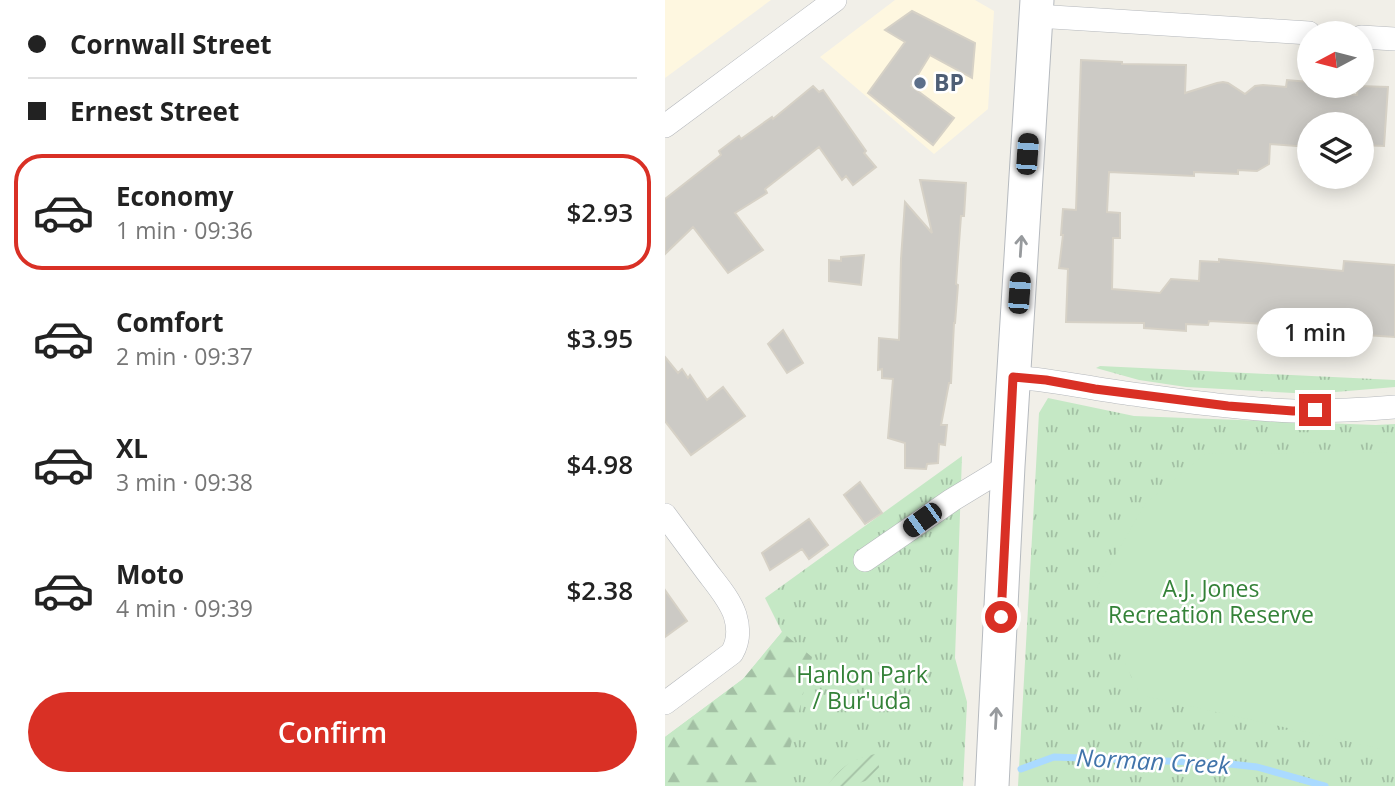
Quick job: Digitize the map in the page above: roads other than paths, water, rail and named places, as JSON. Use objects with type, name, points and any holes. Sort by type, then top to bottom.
[{"type":"main road","points":[[992,786],[1013,377],[1036,8]]},
{"type":"street","points":[[665,126],[835,0]]},
{"type":"street","points":[[1036,8],[1297,32]]},
{"type":"street","points":[[1374,38],[1395,39]]},
{"type":"street","points":[[1013,377],[1228,406],[1293,411],[1395,407]]},
{"type":"street","points":[[865,560],[952,500],[1008,466]]},
{"type":"street","points":[[665,515],[730,606],[737,622],[738,639],[732,653],[665,703]]},
{"type":"waterway","name":"Norman Creek","points":[[1021,769],[1054,757],[1221,763],[1257,767],[1325,786]]},
{"type":"place","name":"BP","points":[[920,83]]},
{"type":"park label","name":"A.J. Jones Recreation Reserve","points":[[1211,602]]},
{"type":"park label","name":"Hanlon Park / Bur'uda","points":[[862,688]]}]
